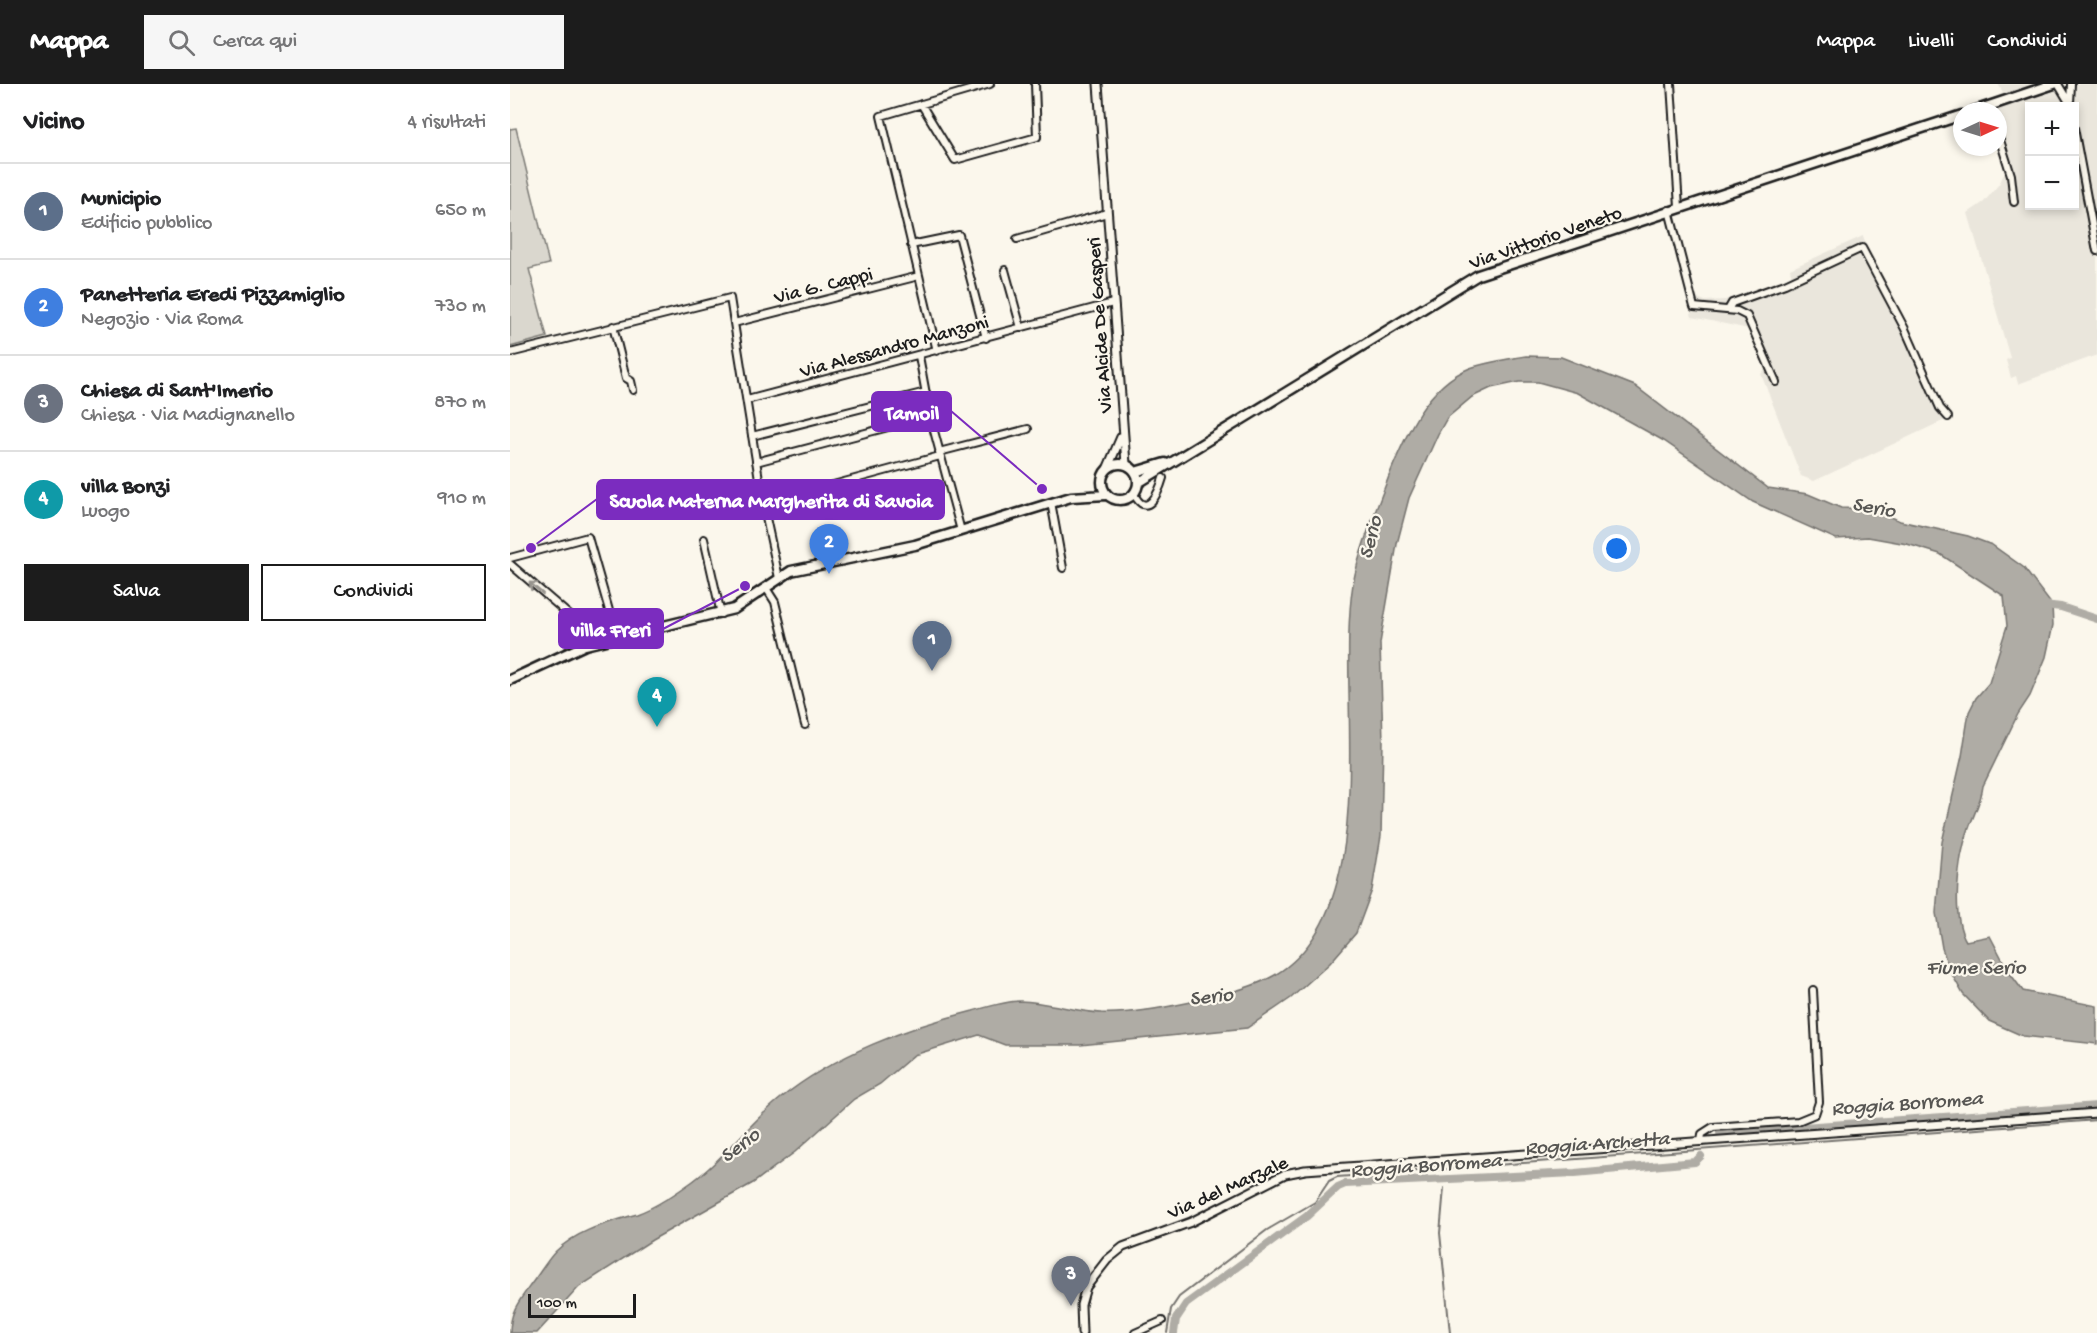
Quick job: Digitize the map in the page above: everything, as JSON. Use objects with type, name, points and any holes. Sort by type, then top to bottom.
[{"type":"main road","points":[[2005,102],[2056,84]]},
{"type":"main road","name":"Via Vittorio Veneto","points":[[1174,460],[1478,275],[1953,118]]},
{"type":"main road","points":[[1135,472],[1174,460]]},
{"type":"main road","points":[[1138,483],[1174,460]]},
{"type":"main road","points":[[510,680],[585,645],[616,635],[721,614],[734,609],[779,578],[807,566],[915,545],[1077,496],[1106,495],[1117,500],[1134,494],[1138,483],[1135,472],[1126,464],[1108,467],[1101,484],[1077,496]]},
{"type":"main road","points":[[1101,484],[1106,495]]},
{"type":"street","points":[[937,351],[881,116],[990,84]]},
{"type":"street","points":[[921,104],[955,160],[1037,137],[1035,84]]},
{"type":"street","name":"Via Alcide De Gasperi","points":[[1098,84],[1126,464]]},
{"type":"street","points":[[1671,84],[1679,207]]},
{"type":"street","points":[[2056,84],[2069,102]]},
{"type":"street","points":[[2071,84],[2071,102]]},
{"type":"street","points":[[2079,155],[2097,251]]},
{"type":"street","points":[[2006,156],[2014,202]]},
{"type":"street","points":[[1669,210],[1695,307],[1743,312],[1751,322],[1776,382]]},
{"type":"street","name":"Via Alcide De Gasperi","points":[[1017,239],[1107,213]]},
{"type":"street","points":[[911,245],[959,235],[986,338]]},
{"type":"street","points":[[1728,310],[1732,303],[1785,284],[1862,248],[1905,329],[1940,408],[1947,417]]},
{"type":"street","points":[[1005,270],[1021,328]]},
{"type":"street","name":"Via G. Cappi","points":[[734,323],[919,276]]},
{"type":"street","points":[[510,353],[730,298],[763,504],[779,578]]},
{"type":"street","name":"Via Alessandro Manzoni","points":[[747,400],[1113,303]]},
{"type":"street","points":[[613,326],[626,378],[631,381],[633,390]]},
{"type":"street","points":[[920,356],[930,416],[961,531]]},
{"type":"street","points":[[752,436],[926,393]]},
{"type":"street","points":[[756,462],[930,416]]},
{"type":"street","points":[[763,504],[1028,429]]},
{"type":"street","name":"Via Alcide De Gasperi","points":[[1108,467],[1122,434]]},
{"type":"street","points":[[1134,494],[1137,501],[1144,504],[1152,502],[1156,499],[1164,478]]},
{"type":"street","points":[[1051,502],[1063,568]]},
{"type":"street","points":[[510,558],[588,537],[616,635]]},
{"type":"street","points":[[704,539],[721,614]]},
{"type":"street","points":[[510,564],[575,620],[585,645]]},
{"type":"street","points":[[766,588],[775,602],[805,725]]},
{"type":"street","points":[[1701,1142],[1702,1134],[1713,1127],[1798,1121],[1815,1114],[1819,1102],[1813,990]]},
{"type":"street","name":"Via del Marzale","points":[[1082,1333],[1081,1299],[1091,1278],[1123,1247],[1191,1222],[1285,1174],[1305,1170],[2097,1113]]},
{"type":"street","points":[[1135,1333],[1162,1321]]},
{"type":"shaded area","points":[[1998,84],[2041,84],[2005,96]]},
{"type":"shaded area","points":[[2078,84],[2097,84],[2097,355],[2018,384],[2016,376],[2011,378],[2006,360],[2010,358],[1968,213],[1984,202],[1999,184],[2011,160],[2007,150],[2007,107]]},
{"type":"shaded area","points":[[516,128],[549,264],[529,269],[547,337],[510,347],[510,129]]},
{"type":"shaded area","points":[[1863,236],[1873,264],[1947,419],[1814,481],[1801,476],[1761,374],[1766,368],[1749,329],[1692,317],[1688,301],[1695,297],[1705,301],[1725,300],[1792,278],[1790,269]]},
{"type":"water","name":"Fiume Serio","points":[[1526,356],[1561,357],[1635,386],[1768,488],[1808,494],[1841,508],[1870,509],[1900,521],[1968,536],[1992,545],[2023,567],[2052,605],[2053,625],[2046,657],[2030,696],[2018,714],[1983,786],[1964,842],[1957,903],[1961,930],[1966,941],[1990,936],[2009,972],[2023,991],[2097,1006],[2097,1044],[2023,1036],[1989,1021],[1963,994],[1949,969],[1942,948],[1936,913],[1942,842],[1962,756],[1969,712],[1976,698],[1989,683],[2007,626],[2004,596],[1940,554],[1907,544],[1868,537],[1836,539],[1753,502],[1664,441],[1578,393],[1538,382],[1519,382],[1491,388],[1472,397],[1447,418],[1409,498],[1397,544],[1380,643],[1383,741],[1381,836],[1372,890],[1356,933],[1330,963],[1291,998],[1247,1028],[1080,1045],[1005,1045],[979,1035],[914,1055],[880,1084],[854,1099],[795,1152],[753,1183],[652,1240],[579,1287],[537,1333],[510,1333],[512,1318],[519,1301],[550,1258],[565,1243],[584,1232],[637,1214],[675,1194],[712,1166],[781,1098],[824,1069],[872,1044],[923,1025],[1009,1002],[1030,1002],[1091,1012],[1118,1013],[1190,1002],[1239,990],[1275,975],[1309,943],[1331,901],[1344,850],[1349,795],[1349,629],[1353,584],[1369,529],[1410,429],[1419,413],[1441,386],[1470,368]]},
{"type":"waterway","points":[[2044,605],[2061,607],[2097,619]]},
{"type":"waterway","name":"Roggia Borromea","points":[[1720,1133],[2097,1106]]},
{"type":"waterway","name":"Roggia Archetta","points":[[1167,1333],[1171,1309],[1179,1297],[1267,1230],[1315,1202],[1329,1181],[1337,1177],[2097,1120]]},
{"type":"waterway","name":"Roggia Borromea","points":[[1174,1333],[1176,1319],[1186,1304],[1307,1216],[1338,1187],[1345,1184],[1575,1173],[1695,1162],[1701,1156]]},
{"type":"waterway","points":[[1444,1188],[1440,1233],[1450,1333]]},
{"type":"place","name":"Tamoil","points":[[1042,489]]},
{"type":"place","name":"Scuola Materna Margherita di Savoia","points":[[531,548]]},
{"type":"place","name":"Panetteria Eredi Pizzamiglio","points":[[829,574]]},
{"type":"place","name":"villa Freri","points":[[745,586]]},
{"type":"place","name":"Municipio","points":[[932,671]]},
{"type":"place","name":"villa Bonzi","points":[[657,727]]},
{"type":"place","name":"Chiesa di Sant'Imerio","points":[[1071,1306]]},
{"type":"water label","name":"Serio","points":[[1874,506]]},
{"type":"water label","name":"Serio","points":[[1369,537]]},
{"type":"water label","name":"Serio","points":[[1211,995]]},
{"type":"water label","name":"Serio","points":[[739,1144]]}]
